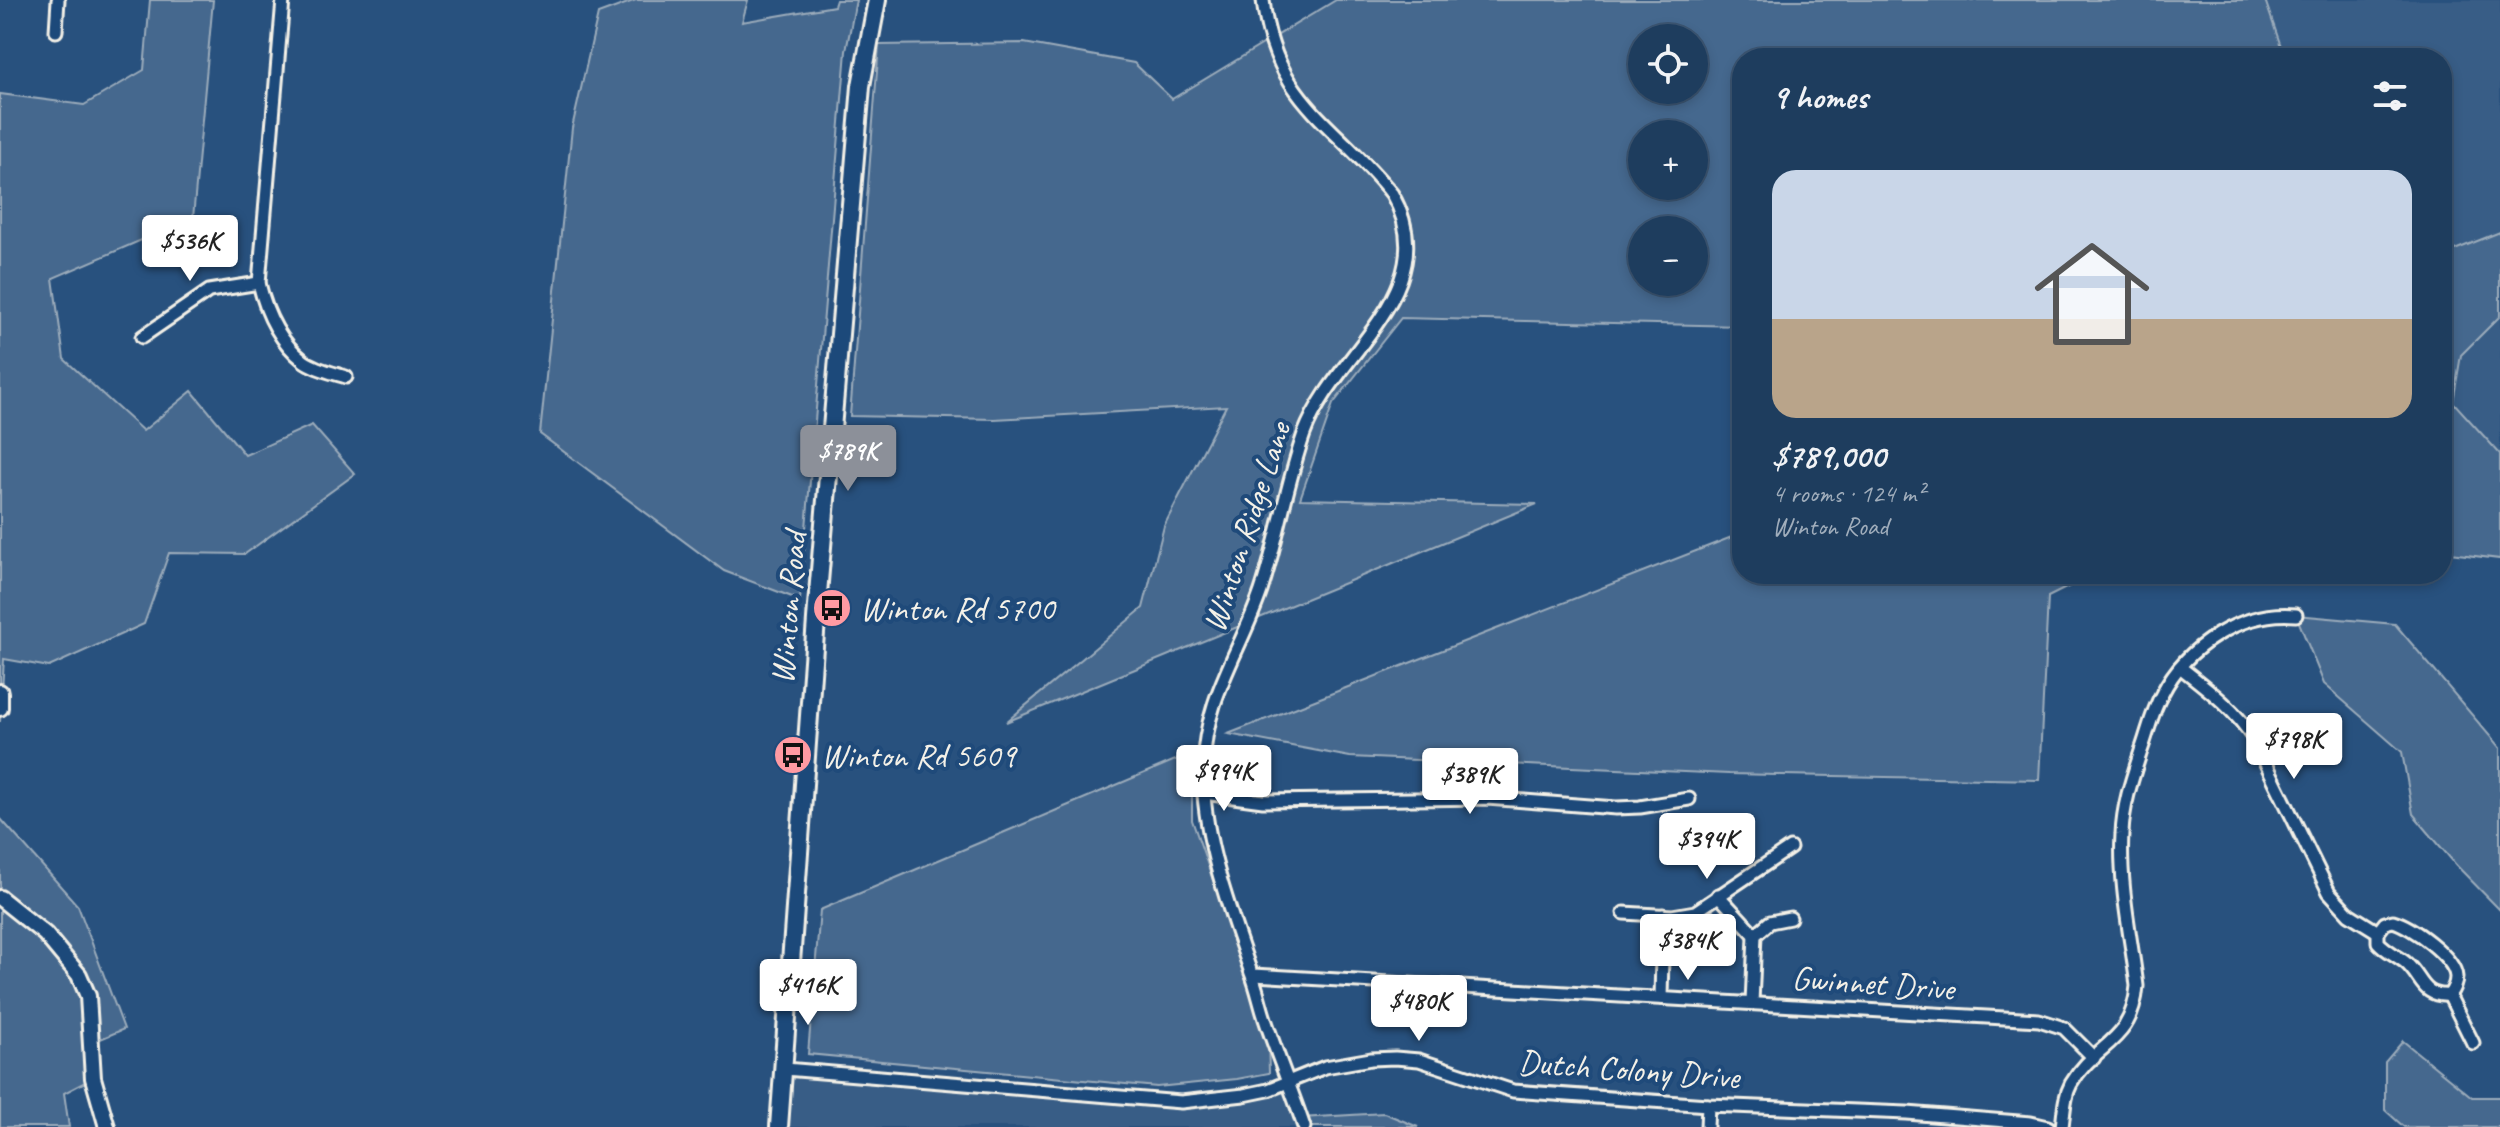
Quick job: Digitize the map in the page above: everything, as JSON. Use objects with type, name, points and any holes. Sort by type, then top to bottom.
[{"type":"main road","name":"Winton Road","points":[[779,1127],[816,622],[861,86],[877,0]]},
{"type":"street","points":[[56,31],[58,0]]},
{"type":"street","points":[[283,0],[259,283],[280,336],[306,363],[346,377]]},
{"type":"street","name":"Winton Ridge Lane","points":[[1263,0],[1270,35],[1286,77],[1308,107],[1392,194],[1404,221],[1407,251],[1402,280],[1394,298],[1326,390],[1304,434],[1259,596],[1224,673],[1208,720],[1204,793],[1229,911],[1304,1127]]},
{"type":"street","points":[[142,337],[209,291],[259,283]]},
{"type":"street","points":[[2062,1127],[2070,1087],[2125,1028],[2136,1001],[2137,986],[2122,862],[2123,812],[2157,704],[2180,667],[2208,641],[2241,623],[2274,614],[2296,615]]},
{"type":"street","points":[[2180,667],[2234,710],[2244,722],[2329,892],[2349,914],[2378,932]]},
{"type":"street","points":[[0,692],[0,708]]},
{"type":"street","points":[[1204,793],[1263,801],[1487,798],[1616,808],[1689,799]]},
{"type":"street","points":[[1624,913],[1682,915],[1695,912],[1790,848]]},
{"type":"street","points":[[1718,895],[1755,935],[1752,1003]]},
{"type":"street","points":[[0,898],[45,934],[79,975],[88,996],[93,1078],[107,1127]]},
{"type":"street","points":[[1661,998],[1663,915]]},
{"type":"street","points":[[1755,935],[1770,922],[1790,918]]},
{"type":"street","points":[[2393,921],[2404,924],[2429,940],[2455,970],[2456,979],[2449,995],[2437,996],[2426,990],[2404,962],[2378,942],[2378,932],[2385,923],[2393,921]]},
{"type":"street","name":"Gwinnet Drive","points":[[1253,975],[2048,1021],[2064,1028],[2094,1058]]},
{"type":"street","points":[[2449,995],[2473,1043]]},
{"type":"street","name":"Dutch Colony Drive","points":[[785,1069],[1181,1102],[1244,1095],[1325,1067],[1395,1058],[1419,1060],[1513,1091],[1708,1105],[1907,1113],[2048,1127]]},
{"type":"street","points":[[1707,1127],[1708,1105]]},
{"type":"shaded area","points":[[150,0],[213,0],[193,218],[53,278],[64,359],[143,431],[192,391],[245,455],[312,425],[355,474],[245,554],[169,553],[144,624],[49,667],[4,659],[0,722],[0,94],[84,105],[144,70]]},
{"type":"shaded area","points":[[636,0],[748,0],[742,22],[834,6],[836,0],[856,0],[846,51],[800,600],[724,571],[540,434],[572,128],[598,14]]},
{"type":"shaded area","points":[[1336,0],[2265,0],[2282,48],[1732,48],[1732,326],[1401,318],[1333,404],[1300,499],[1537,504],[1006,722],[1143,608],[1164,526],[1226,406],[994,419],[850,416],[879,45],[1024,43],[1134,63],[1172,99]]},
{"type":"shaded area","points":[[2265,0],[2500,0],[2500,454],[2453,402],[2473,289],[2452,258],[2452,48],[2282,48]]},
{"type":"shaded area","points":[[2500,232],[2500,316],[2461,355],[2453,402],[2500,454],[2500,559],[2452,553],[2452,251]]},
{"type":"shaded area","points":[[1732,537],[1732,584],[2074,584],[2048,597],[2039,780],[1729,774],[1350,757],[1228,734]]},
{"type":"shaded area","points":[[2296,615],[2395,624],[2500,748],[2500,910],[2413,814],[2402,752],[2324,684]]},
{"type":"shaded area","points":[[1192,753],[1192,820],[1268,1037],[1269,1073],[1157,1087],[808,1054],[820,910]]},
{"type":"shaded area","points":[[0,818],[78,906],[124,1029],[91,1043],[93,1078],[64,1093],[69,1127],[0,1127]]},
{"type":"shaded area","points":[[2403,1041],[2472,1097],[2500,1097],[2500,1127],[2404,1127],[2385,1110],[2385,1062]]},
{"type":"shaded area","points":[[785,1069],[1181,1102],[1289,1081],[1304,1127],[779,1127]]},
{"type":"shaded area","points":[[1384,1113],[1418,1127],[1304,1127],[1301,1118]]},
{"type":"place","name":"Winton Rd 5700","points":[[832,608]]},
{"type":"place","name":"Winton Rd 5609","points":[[793,755]]}]
